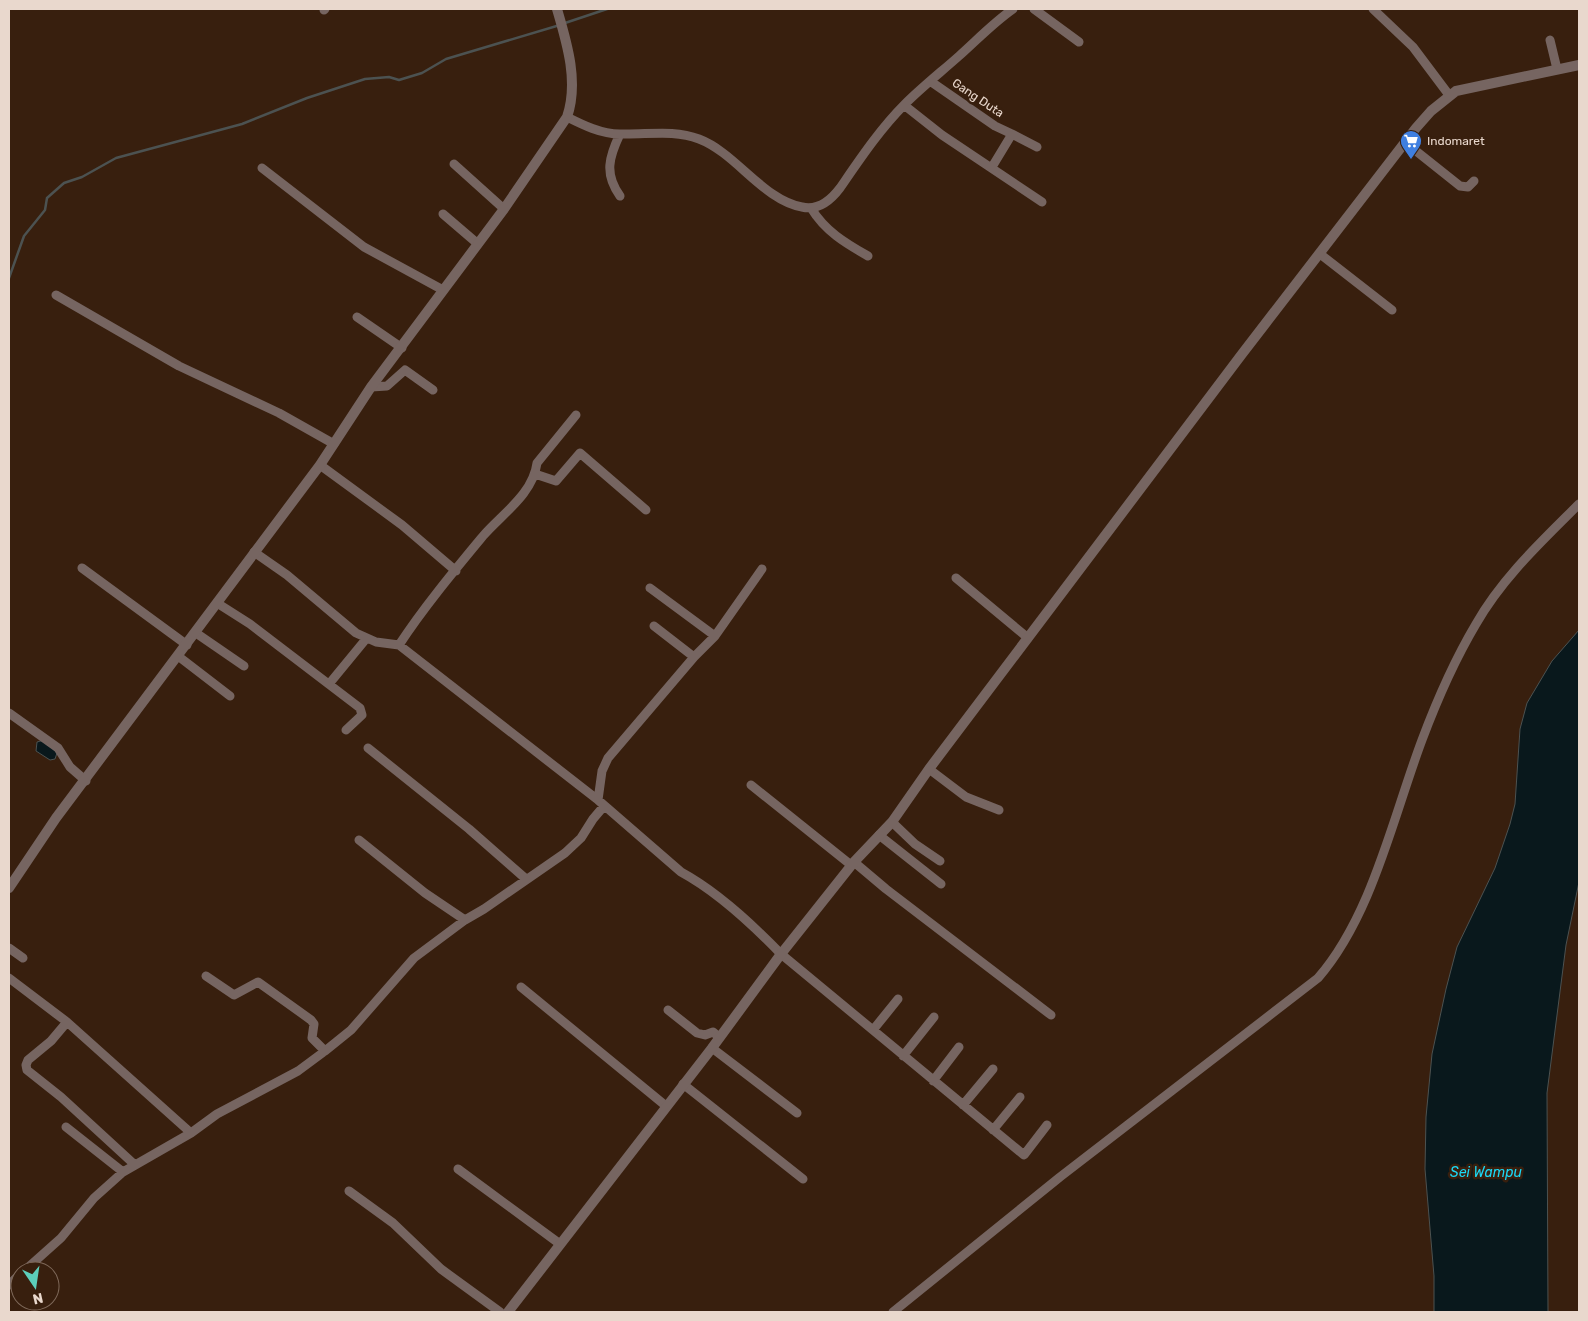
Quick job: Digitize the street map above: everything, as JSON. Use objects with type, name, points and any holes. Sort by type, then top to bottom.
[{"type":"street","points":[[567,117],[597,130],[620,134],[667,132],[698,138],[721,150],[750,177],[795,206],[811,208],[822,205],[834,195],[864,153],[904,105],[985,30],[1013,9]]},
{"type":"street","points":[[1034,9],[1079,42]]},
{"type":"street","points":[[1373,9],[1413,47],[1449,95]]},
{"type":"street","points":[[9,888],[56,818],[86,781],[320,465],[371,388],[504,209],[567,117],[571,103],[572,78],[558,13]]},
{"type":"street","points":[[1550,40],[1557,69]]},
{"type":"street","points":[[508,1312],[604,1190],[666,1106],[853,863],[892,822],[929,769],[1242,354],[1431,111],[1456,91],[1579,65]]},
{"type":"street","name":"Gang Duta","points":[[930,81],[995,126],[1037,147]]},
{"type":"street","points":[[904,105],[942,135],[1042,202]]},
{"type":"street","points":[[620,134],[613,148],[609,171],[614,188],[620,196]]},
{"type":"street","points":[[992,168],[1012,134]]},
{"type":"street","points":[[1406,143],[1460,186],[1468,187],[1474,181]]},
{"type":"street","points":[[454,164],[504,209]]},
{"type":"street","points":[[262,168],[364,247],[443,290]]},
{"type":"street","points":[[811,208],[832,233],[868,256]]},
{"type":"street","points":[[443,214],[478,244]]},
{"type":"street","points":[[1320,254],[1392,310]]},
{"type":"street","points":[[56,295],[179,366],[279,413],[334,444]]},
{"type":"street","points":[[357,317],[402,348]]},
{"type":"street","points":[[371,388],[387,386],[405,370],[433,390]]},
{"type":"street","points":[[399,645],[418,617],[485,534],[517,501],[535,474],[537,463],[576,415]]},
{"type":"street","points":[[535,474],[556,481],[580,453],[646,510]]},
{"type":"street","points":[[320,465],[402,525],[456,572]]},
{"type":"street","points":[[893,1312],[1068,1171],[1318,978],[1334,959],[1363,908],[1422,739],[1450,672],[1472,631],[1509,578],[1533,549],[1579,504]]},
{"type":"street","points":[[254,552],[287,575],[366,639],[399,645],[601,803],[681,872],[698,882],[762,933],[782,954],[1024,1155],[1047,1125]]},
{"type":"street","points":[[82,568],[187,645]]},
{"type":"street","points":[[36,1261],[62,1238],[94,1198],[123,1172],[191,1133],[224,1111],[298,1071],[351,1030],[414,958],[465,920],[484,909],[577,843],[598,812],[601,803],[602,771],[608,758],[694,657],[715,636],[762,569]]},
{"type":"street","points":[[956,578],[1028,638]]},
{"type":"street","points":[[650,588],[715,636]]},
{"type":"street","points":[[218,603],[250,624],[360,708],[362,712],[360,718],[346,730]]},
{"type":"street","points":[[654,626],[694,657]]},
{"type":"street","points":[[196,633],[244,666]]},
{"type":"street","points":[[329,684],[366,639]]},
{"type":"street","points":[[178,656],[230,696]]},
{"type":"street","points":[[9,713],[58,748],[70,768],[86,781]]},
{"type":"street","points":[[368,748],[461,822],[526,879]]},
{"type":"street","points":[[929,769],[966,797],[999,810]]},
{"type":"street","points":[[751,785],[1051,1015]]},
{"type":"street","points":[[892,822],[915,844],[940,861]]},
{"type":"street","points":[[879,836],[941,884]]},
{"type":"street","points":[[358,840],[425,893],[465,920]]},
{"type":"street","points":[[9,948],[22,958]]},
{"type":"street","points":[[206,976],[234,996],[258,982],[311,1020],[314,1024],[312,1038],[325,1051]]},
{"type":"street","points":[[9,978],[67,1022],[191,1133]]},
{"type":"street","points":[[521,987],[666,1106]]},
{"type":"street","points":[[873,1030],[898,999]]},
{"type":"street","points":[[668,1010],[697,1033],[702,1035],[713,1032],[719,1037]]},
{"type":"street","points":[[903,1056],[934,1017]]},
{"type":"street","points":[[67,1022],[51,1041],[28,1060],[27,1070],[61,1097],[135,1165]]},
{"type":"street","points":[[933,1081],[959,1047]]},
{"type":"street","points":[[712,1048],[797,1113]]},
{"type":"street","points":[[963,1105],[993,1069]]},
{"type":"street","points":[[683,1084],[803,1179]]},
{"type":"street","points":[[993,1130],[1020,1096]]},
{"type":"street","points":[[66,1128],[123,1172]]},
{"type":"street","points":[[458,1169],[560,1244]]},
{"type":"street","points":[[350,1191],[392,1223],[441,1269],[500,1312]]},
{"type":"water","name":"Sei Wampu","points":[[1579,630],[1579,882],[1566,945],[1547,1093],[1548,1312],[1434,1312],[1434,1276],[1425,1169],[1426,1117],[1432,1054],[1457,947],[1495,868],[1510,824],[1515,804],[1520,729],[1527,703],[1552,661]]},
{"type":"water","points":[[44,740],[57,753],[55,759],[50,760],[36,751],[37,742]]},
{"type":"waterway","points":[[565,23],[607,9]]},
{"type":"waterway","points":[[9,278],[24,236],[45,210],[47,198],[64,183],[82,177],[116,158],[242,124],[307,98],[365,79],[389,77],[399,80],[422,73],[446,59],[560,25]]},
{"type":"place","name":"Indomaret","points":[[1411,160]]}]
